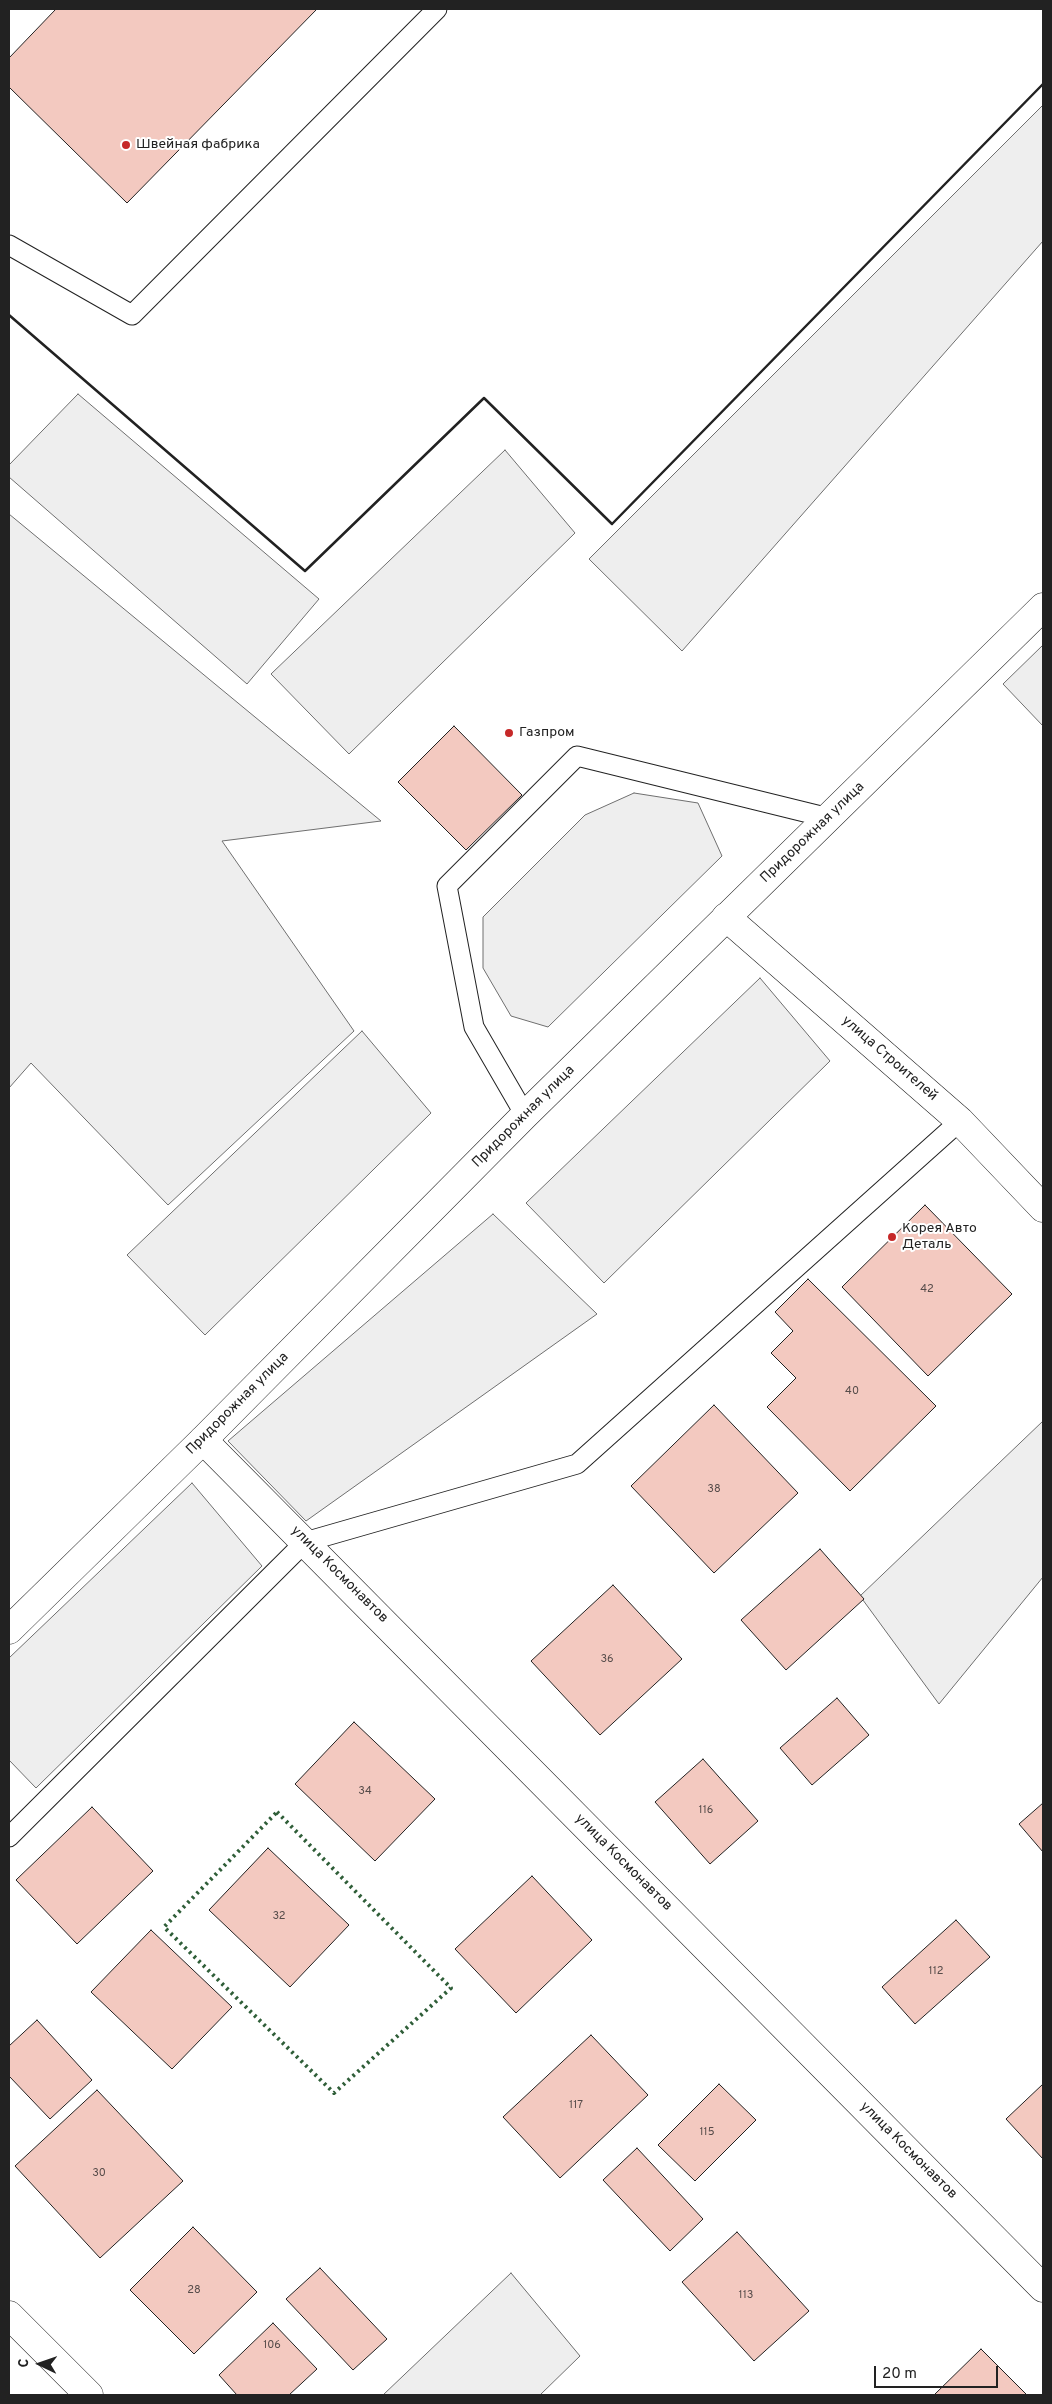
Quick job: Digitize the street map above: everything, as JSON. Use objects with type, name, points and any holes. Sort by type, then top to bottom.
[{"type":"street","name":"Придорожная улица","points":[[9,1630],[203,1440],[526,1115],[1043,607]]},
{"type":"street","name":"улица Строителей","points":[[726,918],[960,1121],[1043,1208]]},
{"type":"street","name":"улица Космонавтов","points":[[203,1440],[1043,2288]]},
{"type":"street","points":[[9,2315],[89,2395]]},
{"type":"lane","points":[[9,245],[132,315],[437,9]]},
{"type":"lane","points":[[526,1115],[474,1027],[447,886],[578,756],[830,818]]},
{"type":"lane","points":[[9,1837],[305,1542],[577,1464],[960,1121]]},
{"type":"shaded area","points":[[1043,105],[1043,241],[682,651],[589,559]]},
{"type":"shaded area","points":[[78,394],[319,599],[247,684],[9,477],[9,465]]},
{"type":"shaded area","points":[[505,450],[575,533],[349,754],[271,674]]},
{"type":"shaded area","points":[[9,514],[381,821],[222,841],[354,1031],[168,1205],[31,1063],[9,1088]]},
{"type":"shaded area","points":[[1043,645],[1043,726],[1003,684]]},
{"type":"shaded area","points":[[634,793],[698,803],[722,856],[548,1027],[511,1016],[483,968],[483,917],[585,815]]},
{"type":"shaded area","points":[[760,978],[830,1061],[604,1283],[526,1203]]},
{"type":"shaded area","points":[[362,1031],[431,1113],[205,1335],[127,1255]]},
{"type":"shaded area","points":[[493,1214],[597,1314],[306,1521],[228,1441]]},
{"type":"shaded area","points":[[1043,1421],[1043,1577],[939,1704],[860,1596]]},
{"type":"shaded area","points":[[192,1483],[262,1566],[36,1788],[9,1760],[9,1658]]},
{"type":"shaded area","points":[[511,2273],[580,2356],[540,2395],[383,2395]]},
{"type":"building","name":"Швейная фабрика","points":[[56,9],[317,9],[127,203],[9,87],[9,58]]},
{"type":"building","points":[[454,726],[522,795],[466,850],[398,782]]},
{"type":"building","points":[[925,1205],[1012,1294],[928,1376],[842,1287]]},
{"type":"building","points":[[808,1279],[936,1406],[850,1491],[767,1407],[796,1378],[771,1353],[793,1331],[775,1312]]},
{"type":"building","points":[[714,1405],[798,1493],[714,1573],[631,1486]]},
{"type":"building","points":[[820,1549],[864,1599],[786,1670],[741,1620]]},
{"type":"building","points":[[613,1585],[682,1659],[600,1735],[531,1661]]},
{"type":"building","points":[[837,1698],[869,1735],[812,1785],[780,1748]]},
{"type":"building","points":[[354,1722],[435,1799],[375,1861],[295,1784]]},
{"type":"building","points":[[703,1759],[758,1821],[710,1864],[655,1802]]},
{"type":"building","points":[[1043,1803],[1043,1852],[1019,1824]]},
{"type":"building","points":[[92,1807],[153,1871],[77,1944],[16,1880]]},
{"type":"building","points":[[268,1848],[349,1925],[290,1987],[209,1910]]},
{"type":"building","points":[[532,1876],[592,1940],[516,2013],[455,1949]]},
{"type":"building","points":[[956,1920],[990,1957],[915,2024],[882,1987]]},
{"type":"building","points":[[151,1930],[232,2007],[172,2069],[91,1992]]},
{"type":"building","points":[[37,2020],[92,2080],[50,2119],[9,2076],[9,2046]]},
{"type":"building","points":[[591,2035],[648,2095],[560,2178],[503,2117]]},
{"type":"building","points":[[719,2084],[756,2120],[695,2181],[658,2145]]},
{"type":"building","points":[[1043,2084],[1043,2159],[1006,2119]]},
{"type":"building","points":[[97,2090],[183,2181],[100,2258],[15,2166]]},
{"type":"building","points":[[637,2148],[703,2219],[670,2251],[603,2180]]},
{"type":"building","points":[[193,2227],[257,2292],[194,2354],[130,2290]]},
{"type":"building","points":[[737,2232],[809,2311],[754,2361],[682,2282]]},
{"type":"building","points":[[320,2268],[387,2339],[353,2370],[286,2299]]},
{"type":"building","points":[[273,2323],[317,2369],[289,2395],[237,2395],[219,2375]]},
{"type":"building","points":[[981,2349],[1027,2395],[934,2395]]},
{"type":"hedge","points":[[277,1812],[451,1988],[334,2093],[164,1927],[277,1812]]},
{"type":"wall","points":[[9,315],[305,571],[484,398],[612,524],[1043,84]]},
{"type":"place","name":"Швейная фабрика","points":[[126,145]]},
{"type":"place","name":"Газпром","points":[[509,733]]},
{"type":"place","name":"Корея Авто Деталь","points":[[892,1237]]}]
